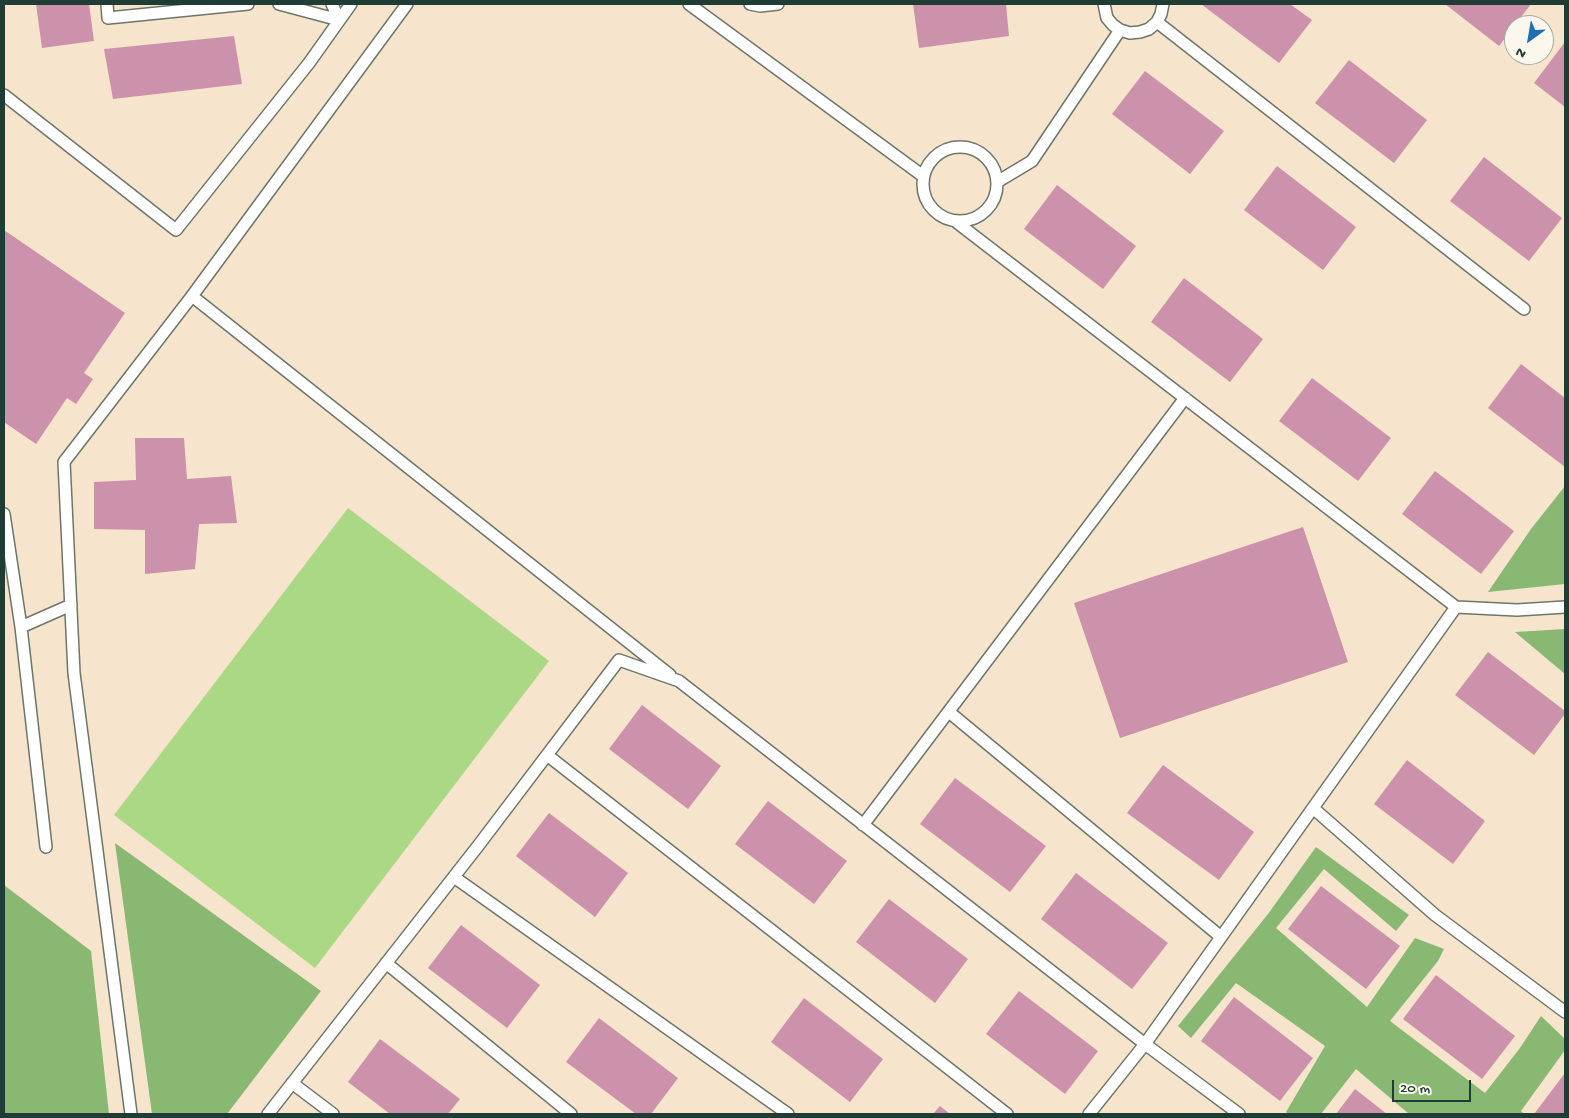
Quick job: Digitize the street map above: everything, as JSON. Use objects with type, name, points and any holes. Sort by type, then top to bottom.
[{"type":"lane","points":[[107,4],[108,18],[248,4]]},
{"type":"lane","points":[[279,4],[339,20]]},
{"type":"lane","points":[[332,4],[339,20]]},
{"type":"lane","points":[[4,94],[176,230],[309,63],[352,4]]},
{"type":"lane","points":[[131,1114],[74,673],[64,462],[192,296],[408,4]]},
{"type":"lane","points":[[689,4],[924,176]]},
{"type":"lane","points":[[750,4],[760,6],[778,4]]},
{"type":"lane","points":[[1104,4],[1107,18],[1113,25],[1120,30],[1130,33],[1149,29],[1157,22],[1163,4]]},
{"type":"lane","points":[[1157,22],[1524,309]]},
{"type":"lane","points":[[997,182],[1032,161],[1120,30]]},
{"type":"lane","points":[[957,147],[969,148],[980,153],[988,160],[997,182],[996,193],[992,203],[985,211],[966,221],[944,218],[933,210],[926,200],[923,188],[924,176],[928,165],[936,156],[946,150],[957,147]]},
{"type":"lane","points":[[955,221],[1456,607],[1517,610],[1565,607]]},
{"type":"lane","points":[[192,296],[863,825],[1145,1044],[1239,1114]]},
{"type":"lane","points":[[863,825],[1186,398]]},
{"type":"lane","points":[[4,514],[21,627],[46,847]]},
{"type":"lane","points":[[21,627],[71,605]]},
{"type":"lane","points":[[1090,1114],[1145,1044],[1456,607]]},
{"type":"lane","points":[[268,1114],[454,877],[619,660],[680,682]]},
{"type":"lane","points":[[948,712],[1221,937]]},
{"type":"lane","points":[[547,755],[1007,1114]]},
{"type":"lane","points":[[1313,808],[1435,914],[1565,1012]]},
{"type":"lane","points":[[454,877],[788,1114]]},
{"type":"lane","points":[[386,963],[571,1114]]},
{"type":"lane","points":[[292,1084],[333,1114]]},
{"type":"green space","points":[[1565,486],[1565,584],[1488,592],[1531,529]]},
{"type":"green space","points":[[348,508],[549,661],[315,968],[114,815]]},
{"type":"green space","points":[[1565,629],[1565,674],[1515,632]]},
{"type":"green space","points":[[115,843],[321,991],[227,1114],[152,1114]]},
{"type":"green space","points":[[1316,847],[1409,915],[1396,931],[1324,869],[1276,928],[1367,1007],[1415,938],[1444,949],[1438,961],[1390,1021],[1485,1093],[1520,1048],[1541,1016],[1565,1039],[1565,1050],[1521,1111],[1524,1114],[1409,1114],[1356,1069],[1321,1114],[1289,1114],[1286,1112],[1325,1046],[1236,983],[1191,1038],[1178,1026],[1268,914]]},
{"type":"green space","points":[[4,885],[91,951],[109,1114],[4,1114]]},
{"type":"building","points":[[36,4],[89,4],[94,41],[42,48]]},
{"type":"building","points":[[913,4],[1006,4],[1009,36],[919,48]]},
{"type":"building","points":[[1201,4],[1290,4],[1312,20],[1279,63]]},
{"type":"building","points":[[1445,4],[1531,4],[1523,15],[1504,15],[1504,39],[1499,46]]},
{"type":"building","points":[[234,36],[242,84],[113,99],[104,49]]},
{"type":"building","points":[[1565,42],[1565,107],[1534,83],[1548,65],[1554,65],[1554,57]]},
{"type":"building","points":[[1349,60],[1427,120],[1394,163],[1315,103]]},
{"type":"building","points":[[1145,71],[1224,131],[1190,174],[1112,114]]},
{"type":"building","points":[[1484,157],[1562,218],[1529,261],[1450,201]]},
{"type":"building","points":[[1277,166],[1356,227],[1323,270],[1244,210]]},
{"type":"building","points":[[1057,185],[1136,246],[1103,289],[1024,229]]},
{"type":"building","points":[[4,230],[125,313],[84,373],[93,379],[76,404],[67,398],[36,444],[4,422]]},
{"type":"building","points":[[1184,278],[1263,339],[1230,382],[1151,322]]},
{"type":"building","points":[[1521,364],[1565,398],[1565,467],[1488,408]]},
{"type":"building","points":[[1312,378],[1391,438],[1358,481],[1279,421]]},
{"type":"building","points":[[135,438],[184,438],[187,479],[231,476],[237,523],[199,524],[195,569],[145,574],[145,530],[94,529],[94,482],[136,480]]},
{"type":"building","points":[[1435,471],[1514,531],[1481,574],[1402,514]]},
{"type":"building","points":[[1303,527],[1348,662],[1120,738],[1074,603]]},
{"type":"building","points":[[1488,652],[1565,711],[1565,714],[1534,755],[1455,695]]},
{"type":"building","points":[[642,705],[721,766],[688,809],[609,749]]},
{"type":"building","points":[[1407,760],[1485,821],[1453,864],[1374,804]]},
{"type":"building","points":[[1163,765],[1254,832],[1219,880],[1127,813]]},
{"type":"building","points":[[955,778],[1046,846],[1010,892],[920,824]]},
{"type":"building","points":[[768,801],[847,861],[814,904],[735,844]]},
{"type":"building","points":[[549,813],[628,873],[595,917],[516,856]]},
{"type":"building","points":[[1076,873],[1168,943],[1132,989],[1041,919]]},
{"type":"building","points":[[1321,886],[1400,946],[1366,989],[1288,929]]},
{"type":"building","points":[[889,899],[968,959],[935,1003],[856,942]]},
{"type":"building","points":[[461,925],[540,985],[507,1028],[428,968]]},
{"type":"building","points":[[1436,975],[1515,1036],[1482,1079],[1403,1019]]},
{"type":"building","points":[[1019,991],[1098,1051],[1065,1094],[986,1034]]},
{"type":"building","points":[[1234,997],[1313,1058],[1280,1101],[1201,1041]]},
{"type":"building","points":[[804,998],[883,1059],[850,1102],[771,1042]]},
{"type":"building","points":[[599,1018],[678,1078],[651,1114],[636,1114],[566,1062]]},
{"type":"building","points":[[380,1039],[460,1099],[448,1114],[390,1114],[348,1082]]},
{"type":"building","points":[[1565,1073],[1565,1114],[1534,1114]]},
{"type":"building","points":[[1355,1089],[1387,1114],[1336,1114]]},
{"type":"building","points":[[940,1106],[950,1114],[933,1114]]}]
